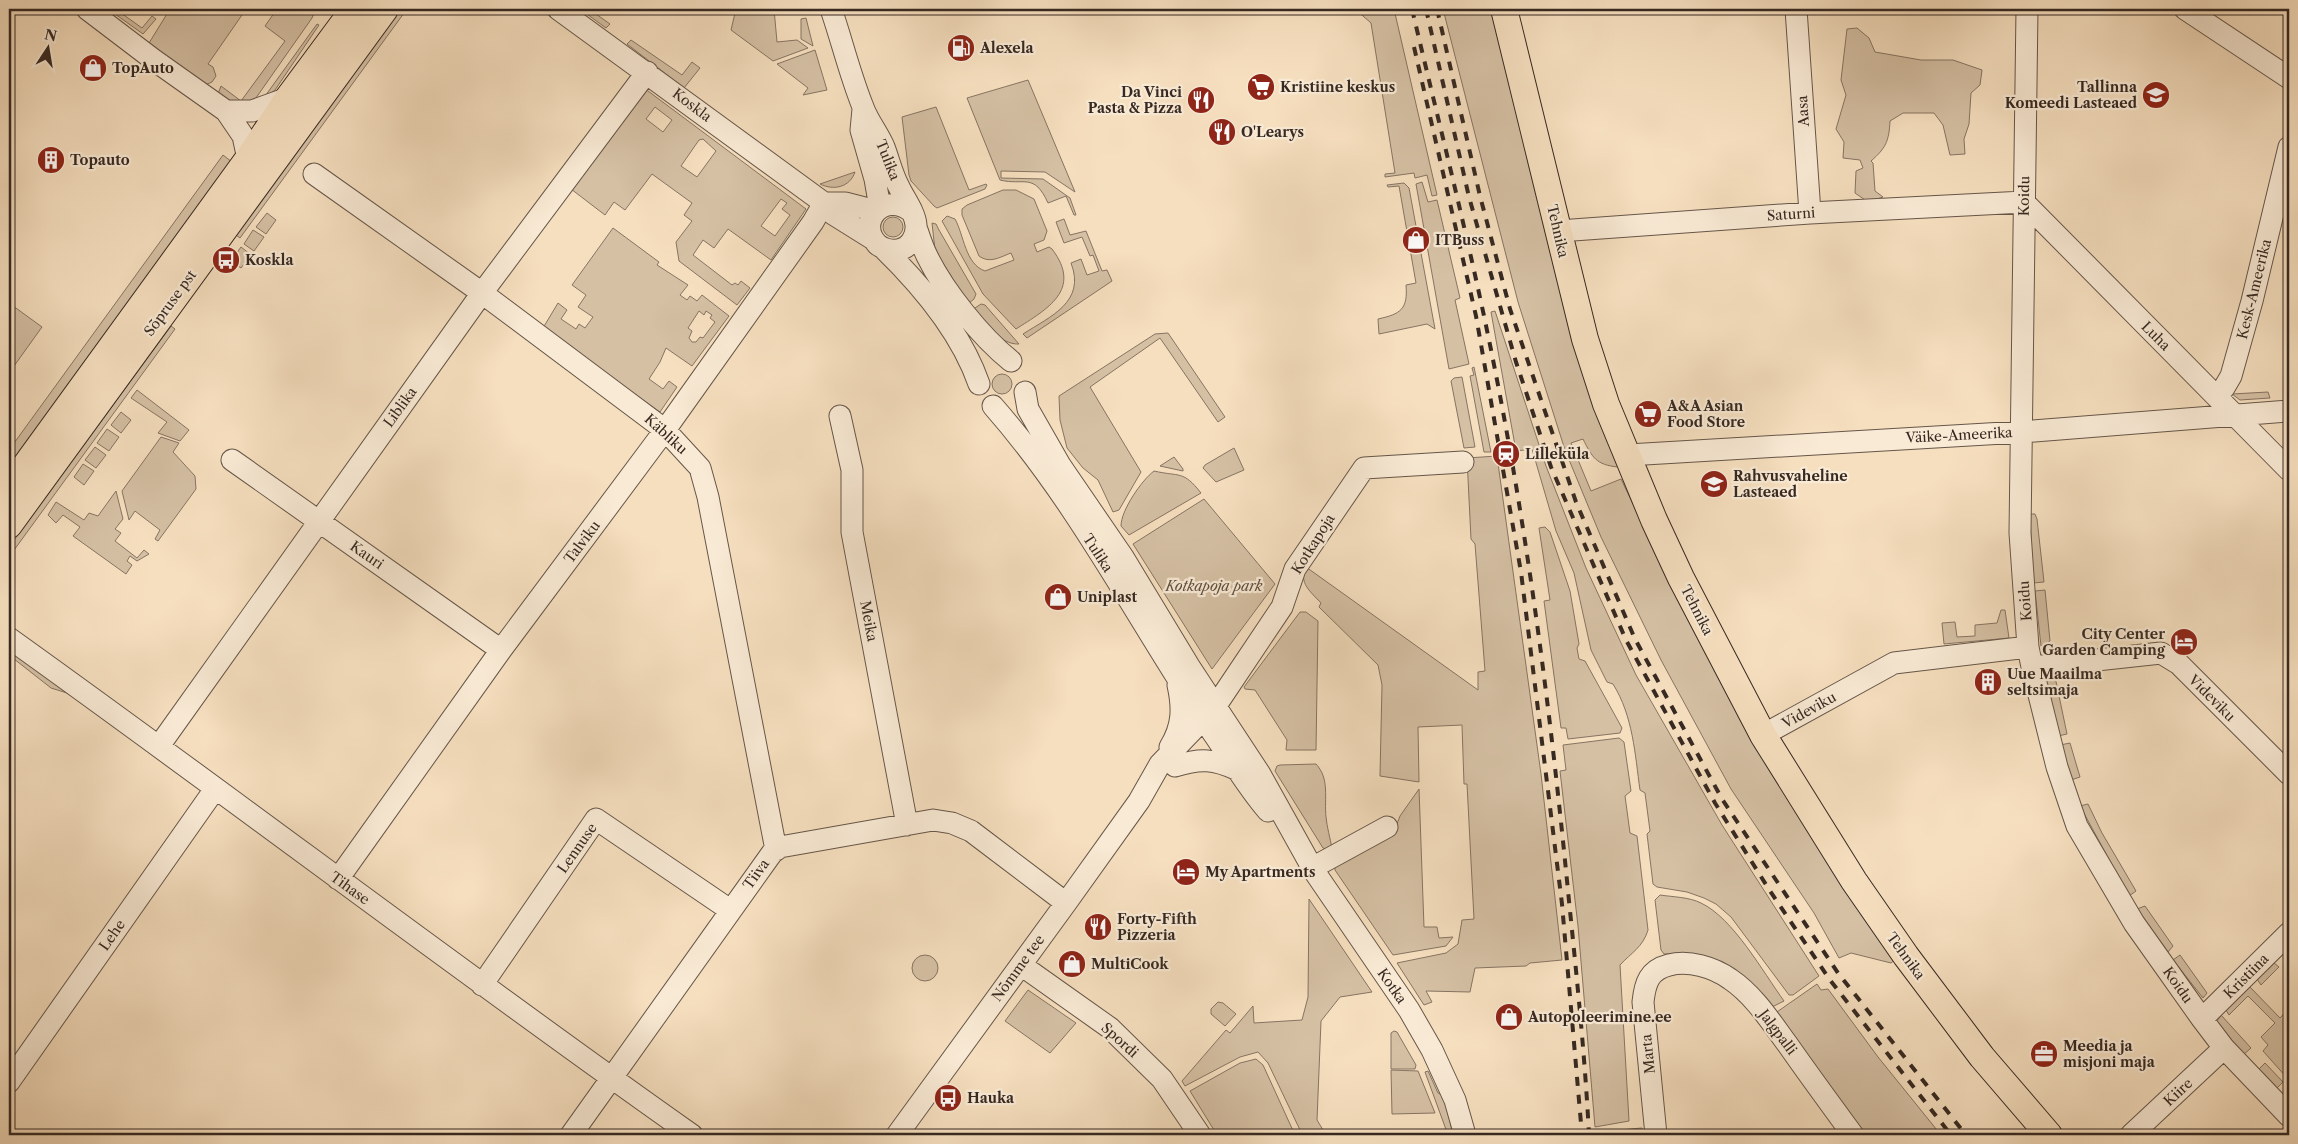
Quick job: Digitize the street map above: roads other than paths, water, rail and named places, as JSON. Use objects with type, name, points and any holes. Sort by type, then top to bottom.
[{"type":"main road","name":"Sõpruse pst","points":[[9,488],[248,159],[288,98],[354,9]]},
{"type":"main road","name":"Sõpruse pst","points":[[9,525],[385,9]]},
{"type":"main road","name":"Tehnika","points":[[1504,9],[1585,339],[1606,404],[1654,520],[1681,578],[1763,735],[1854,882],[1906,956],[1982,1057],[2049,1135]]},
{"type":"street","points":[[87,9],[226,111],[243,136],[248,159]]},
{"type":"street","name":"Koskla","points":[[558,9],[834,203],[878,210]]},
{"type":"street","name":"Tulika","points":[[831,9],[863,109],[875,128],[914,221],[926,255],[964,312],[989,343],[1011,361]]},
{"type":"street","name":"Aasa","points":[[1796,9],[1810,213]]},
{"type":"street","name":"Koidu","points":[[2027,9],[2020,533],[2030,657],[2057,767],[2077,826],[2134,923],[2202,1019],[2224,1048],[2289,1116]]},
{"type":"street","points":[[2186,9],[2289,78]]},
{"type":"street","name":"Liblika","points":[[158,746],[482,293],[647,72]]},
{"type":"street","points":[[226,111],[252,111],[288,98]]},
{"type":"street","name":"Tulika","points":[[863,109],[861,130],[868,162],[875,179],[878,210]]},
{"type":"street","name":"Kesk-Ameerika","points":[[2215,395],[2224,388],[2231,376],[2254,294],[2289,147]]},
{"type":"street","name":"Talviku","points":[[338,879],[501,650],[665,430],[813,222],[834,203],[861,188],[868,162]]},
{"type":"street","name":"Käbliku","points":[[314,174],[482,293],[665,430],[685,449],[700,468],[703,475],[776,850]]},
{"type":"street","name":"Saturni","points":[[1559,231],[1810,213],[2024,202]]},
{"type":"street","name":"Luha","points":[[2024,202],[2289,470]]},
{"type":"street","name":"Koskla","points":[[834,203],[833,214],[878,244]]},
{"type":"street","points":[[878,244],[892,250],[901,250],[911,242],[914,221],[904,206],[895,204],[878,210],[870,226],[878,244],[914,279],[943,318],[969,358],[982,396],[993,406],[1008,408],[1016,405],[1026,392],[1027,385],[1023,370],[1011,361],[1003,360],[989,364],[983,370],[978,384]]},
{"type":"street","name":"Tulika","points":[[1026,392],[1028,409],[1036,425],[1210,719]]},
{"type":"street","name":"Tulika","points":[[993,406],[1025,443],[1102,557],[1138,599],[1177,680],[1210,719]]},
{"type":"street","name":"Väike-Ameerika","points":[[1628,455],[2021,432],[2289,411]]},
{"type":"street","name":"Meika","points":[[840,416],[852,470],[852,532],[907,825]]},
{"type":"street","name":"Kauri","points":[[232,460],[501,650]]},
{"type":"street","name":"Kotkapoja","points":[[1210,719],[1282,607],[1295,569],[1364,468],[1464,462]]},
{"type":"street","name":"Tihase","points":[[9,638],[482,985],[692,1135]]},
{"type":"street","name":"Videviku","points":[[1763,735],[1894,663],[2161,653],[2179,664],[2289,774]]},
{"type":"street","points":[[1177,680],[1182,714],[1178,735],[1168,765],[1211,760],[1238,770]]},
{"type":"street","name":"Nõmme tee","points":[[897,1135],[1139,800],[1210,719]]},
{"type":"street","name":"Kotka","points":[[1210,719],[1238,770],[1261,803],[1299,847]]},
{"type":"street","name":"Kotka","points":[[1210,719],[1260,774],[1312,868],[1409,1010],[1432,1050],[1455,1100],[1465,1135]]},
{"type":"street","name":"Lehe","points":[[9,1082],[215,789]]},
{"type":"street","name":"Lennuse","points":[[482,985],[596,819],[730,910]]},
{"type":"street","name":"Tiiva","points":[[570,1135],[730,910],[780,847],[933,820],[952,823],[971,831],[1066,903]]},
{"type":"street","points":[[1312,868],[1387,826]]},
{"type":"street","name":"Kristiina","points":[[2202,1019],[2289,933]]},
{"type":"street","name":"Marta","points":[[1656,1135],[1643,1002],[1644,986],[1652,973],[1660,967],[1678,963]]},
{"type":"street","name":"Jalgpalli","points":[[1678,963],[1694,964],[1713,970],[1730,979],[1750,996],[1852,1135]]},
{"type":"street","name":"Spordi","points":[[1021,965],[1110,1028],[1162,1079],[1200,1135]]},
{"type":"street","name":"Kiire","points":[[2131,1135],[2224,1048]]},
{"type":"railway","points":[[1412,9],[1484,316],[1499,389],[1524,534],[1545,681],[1562,828],[1589,1135]]},
{"type":"railway","points":[[1426,9],[1469,197],[1516,362],[1551,467],[1626,640],[1715,803],[1770,891],[1830,980],[1951,1135]]},
{"type":"railway","points":[[1437,9],[1480,196],[1510,309],[1576,502],[1635,639],[1722,799],[1838,973],[1966,1135]]},
{"type":"railway","points":[[1414,47],[1476,316],[1521,572],[1562,904],[1582,1135]]},
{"type":"place","name":"Alexela","points":[[961,48]]},
{"type":"place","name":"TopAuto","points":[[93,68]]},
{"type":"place","name":"Kristiine keskus","points":[[1261,87]]},
{"type":"place","name":"Tallinna Komeedi Lasteaed","points":[[2156,95]]},
{"type":"place","name":"Da Vinci Pasta & Pizza","points":[[1201,100]]},
{"type":"place","name":"O'Learys","points":[[1222,132]]},
{"type":"place","name":"Topauto","points":[[51,160]]},
{"type":"place","name":"ITBuss","points":[[1416,240]]},
{"type":"place","name":"Koskla","points":[[226,260]]},
{"type":"place","name":"A&A Asian Food Store","points":[[1648,414]]},
{"type":"place","name":"Lilleküla","points":[[1506,454]]},
{"type":"place","name":"Rahvusvaheline Lasteaed","points":[[1714,484]]},
{"type":"place","name":"Uniplast","points":[[1058,597]]},
{"type":"place","name":"City Center Garden Camping","points":[[2184,642]]},
{"type":"place","name":"Uue Maailma seltsimaja","points":[[1988,682]]},
{"type":"place","name":"My Apartments","points":[[1186,872]]},
{"type":"place","name":"Forty-Fifth Pizzeria","points":[[1098,927]]},
{"type":"place","name":"MultiCook","points":[[1072,964]]},
{"type":"place","name":"Autopoleerimine.ee","points":[[1509,1017]]},
{"type":"place","name":"Meedia ja misjoni maja","points":[[2044,1054]]},
{"type":"place","name":"Hauka","points":[[948,1098]]},
{"type":"park label","name":"Kotkapoja park","points":[[1214,586]]}]
